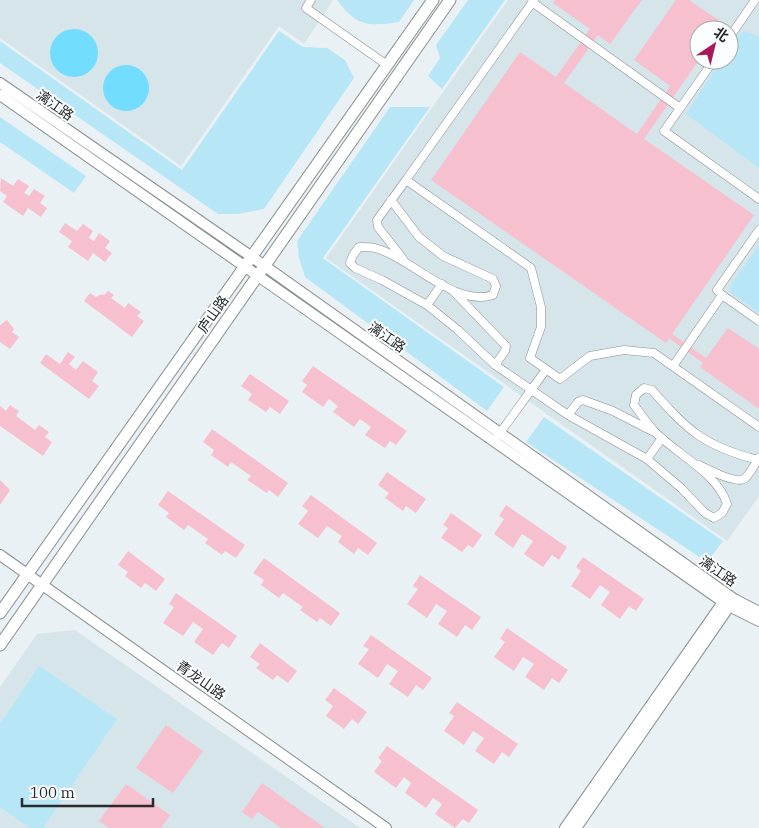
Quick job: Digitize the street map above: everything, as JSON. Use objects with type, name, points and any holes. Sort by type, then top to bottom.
[{"type":"main road","name":"庐山路","points":[[0,613],[433,0]]},
{"type":"main road","name":"庐山路","points":[[0,645],[450,0]]},
{"type":"main road","points":[[387,65],[399,74]]},
{"type":"street","points":[[311,0],[306,8],[387,65]]},
{"type":"street","points":[[739,23],[755,0]]},
{"type":"street","points":[[406,263],[378,227],[377,220],[533,1],[680,108]]},
{"type":"street","points":[[707,70],[664,131],[759,199]]},
{"type":"street","name":"漓江路","points":[[0,83],[248,262]]},
{"type":"street","name":"漓江路","points":[[0,95],[500,433],[729,601],[759,612]]},
{"type":"street","points":[[406,180],[531,268],[541,307],[541,327],[530,358],[545,371],[560,380],[590,356],[624,350],[654,353],[759,427]]},
{"type":"street","points":[[391,200],[419,237],[443,256],[493,279],[496,286],[493,295],[479,298],[453,290],[406,263],[374,248],[359,247],[350,262],[354,268],[382,280],[427,305],[458,330],[495,365],[568,415],[647,459],[681,488],[705,513],[714,518],[722,513],[727,504],[724,494],[695,464],[655,432],[634,405],[636,394],[644,388],[652,390],[691,431],[711,445],[758,459],[744,479],[740,480],[721,476],[695,464]]},
{"type":"street","points":[[759,230],[717,290],[759,321]]},
{"type":"street","points":[[383,251],[389,242]]},
{"type":"street","name":"漓江路","points":[[261,271],[493,443],[759,622]]},
{"type":"street","points":[[427,305],[442,284]]},
{"type":"street","points":[[453,290],[506,346],[505,351],[495,365]]},
{"type":"street","points":[[673,366],[722,294]]},
{"type":"street","points":[[471,308],[479,298]]},
{"type":"street","points":[[493,443],[545,371]]},
{"type":"street","points":[[568,415],[578,402],[583,400],[655,432]]},
{"type":"street","points":[[629,419],[636,408]]},
{"type":"street","points":[[647,459],[662,438]]},
{"type":"street","points":[[715,485],[721,476]]},
{"type":"street","name":"青龙山路","points":[[0,555],[386,828]]},
{"type":"street","points":[[565,828],[729,601]]},
{"type":"street","points":[[576,828],[729,601]]},
{"type":"shaded area","points":[[0,0],[333,0],[304,44],[279,26],[181,166],[0,38]]},
{"type":"shaded area","points":[[337,0],[414,0],[399,22],[371,24],[357,20]]},
{"type":"shaded area","points":[[468,0],[505,0],[442,89],[428,76],[440,58],[436,45]]},
{"type":"shaded area","points":[[508,0],[759,0],[759,496],[727,541],[326,258]]},
{"type":"shaded area","points":[[279,31],[303,47],[327,48],[345,60],[354,78],[264,209],[238,214],[218,214],[0,63],[0,41],[182,170]]},
{"type":"shaded area","points":[[746,31],[759,37],[759,168],[686,114],[715,70],[739,70],[739,34]]},
{"type":"shaded area","points":[[390,107],[430,107],[323,258],[504,387],[487,411],[305,277],[299,258],[297,241]]},
{"type":"shaded area","points":[[0,117],[86,176],[74,193],[0,142]]},
{"type":"shaded area","points":[[759,245],[759,313],[731,293],[730,286]]},
{"type":"shaded area","points":[[544,417],[723,541],[707,562],[526,442]]},
{"type":"shaded area","points":[[75,630],[360,828],[0,828],[0,687],[37,634]]},
{"type":"shaded area","points":[[39,666],[117,719],[43,828],[30,828],[0,807],[0,724]]},
{"type":"water","points":[[69,29],[79,29],[91,36],[98,48],[98,58],[91,70],[79,77],[69,77],[61,73],[54,66],[50,58],[50,48],[54,40],[61,33]]},
{"type":"water","points":[[131,65],[143,71],[148,79],[148,97],[143,105],[135,110],[121,111],[109,105],[104,97],[103,83],[109,71],[117,66]]},
{"type":"building","points":[[555,0],[642,0],[610,44],[598,35],[564,83],[637,134],[670,86],[634,60],[676,0],[689,0],[718,20],[689,20],[689,70],[692,70],[644,139],[754,215],[672,334],[706,358],[728,328],[759,349],[759,409],[700,367],[703,363],[669,338],[666,343],[431,180],[520,52],[556,77],[590,29],[553,3]]},
{"type":"building","points":[[1,178],[13,186],[18,179],[29,186],[24,193],[29,196],[34,189],[45,196],[40,203],[47,208],[41,217],[28,208],[23,216],[3,202],[7,196],[0,191]]},
{"type":"building","points":[[65,223],[77,231],[83,224],[93,231],[89,238],[94,241],[99,233],[110,241],[105,248],[112,253],[105,262],[93,253],[88,261],[68,247],[72,241],[59,232]]},
{"type":"building","points":[[108,291],[114,295],[111,298],[125,308],[128,303],[141,312],[137,316],[144,321],[132,337],[84,301],[90,293],[96,297],[104,295]]},
{"type":"building","points":[[7,320],[14,329],[12,332],[19,337],[10,349],[0,342],[0,325]]},
{"type":"building","points":[[68,352],[75,357],[69,364],[76,370],[83,361],[98,372],[92,381],[99,386],[89,399],[40,363],[46,354],[60,364]]},
{"type":"building","points":[[313,366],[407,431],[396,445],[390,441],[385,448],[365,435],[371,427],[360,419],[354,427],[333,412],[338,406],[329,399],[323,407],[302,392],[307,385],[302,381]]},
{"type":"building","points":[[250,374],[289,401],[280,414],[270,407],[266,412],[248,400],[252,394],[241,386]]},
{"type":"building","points":[[10,405],[19,411],[16,416],[35,430],[39,425],[49,432],[45,437],[52,442],[43,456],[0,426],[0,406],[6,411]]},
{"type":"building","points":[[212,429],[288,483],[278,497],[269,490],[267,493],[247,480],[251,476],[231,462],[228,467],[211,455],[214,450],[203,442]]},
{"type":"building","points":[[387,472],[426,499],[416,513],[406,506],[403,511],[385,498],[389,493],[378,485]]},
{"type":"building","points":[[0,480],[10,490],[0,505]]},
{"type":"building","points":[[168,491],[245,545],[236,558],[225,551],[222,555],[205,543],[208,539],[188,525],[184,530],[166,517],[169,513],[158,505]]},
{"type":"building","points":[[311,495],[377,543],[368,555],[358,548],[354,554],[338,542],[342,536],[327,526],[318,538],[298,524],[308,511],[302,506]]},
{"type":"building","points":[[506,505],[567,547],[559,560],[552,555],[543,567],[524,554],[533,541],[522,534],[513,548],[494,534],[504,519],[499,516]]},
{"type":"building","points":[[451,513],[482,535],[473,548],[468,545],[462,552],[441,538],[448,528],[443,525]]},
{"type":"building","points":[[128,551],[165,579],[156,591],[145,583],[141,588],[125,576],[128,572],[118,565]]},
{"type":"building","points":[[583,557],[644,599],[636,611],[629,606],[620,619],[601,605],[610,592],[600,585],[590,599],[571,586],[581,571],[576,567]]},
{"type":"building","points":[[264,558],[340,613],[331,626],[320,618],[317,622],[300,610],[303,607],[283,593],[279,598],[261,585],[264,580],[253,573]]},
{"type":"building","points":[[420,575],[481,617],[472,630],[465,625],[457,637],[438,624],[447,611],[436,604],[427,618],[407,604],[418,589],[413,586]]},
{"type":"building","points":[[176,593],[237,636],[229,648],[222,643],[213,655],[194,642],[203,629],[193,622],[183,636],[163,623],[174,607],[169,604]]},
{"type":"building","points":[[507,628],[568,670],[559,683],[552,678],[544,690],[525,677],[534,664],[523,657],[514,671],[494,657],[505,642],[500,639]]},
{"type":"building","points":[[371,635],[432,678],[423,690],[416,685],[408,697],[389,684],[398,671],[387,664],[378,678],[358,664],[369,649],[363,646]]},
{"type":"building","points":[[260,643],[297,671],[288,683],[277,675],[273,680],[256,668],[260,664],[250,657]]},
{"type":"building","points":[[334,688],[367,712],[358,724],[352,719],[344,729],[326,716],[333,706],[325,700]]},
{"type":"building","points":[[457,702],[518,744],[509,757],[502,752],[494,764],[475,751],[484,738],[473,731],[464,745],[444,731],[454,716],[449,713]]},
{"type":"building","points":[[166,725],[203,751],[173,793],[136,768]]},
{"type":"building","points":[[387,746],[478,810],[469,823],[463,819],[455,828],[435,814],[442,804],[433,798],[426,808],[405,793],[411,783],[404,777],[396,788],[374,772],[382,761],[378,758]]},
{"type":"building","points":[[262,783],[325,828],[281,828],[258,812],[252,819],[242,812]]},
{"type":"building","points":[[126,784],[170,815],[161,828],[109,828],[99,821]]}]
